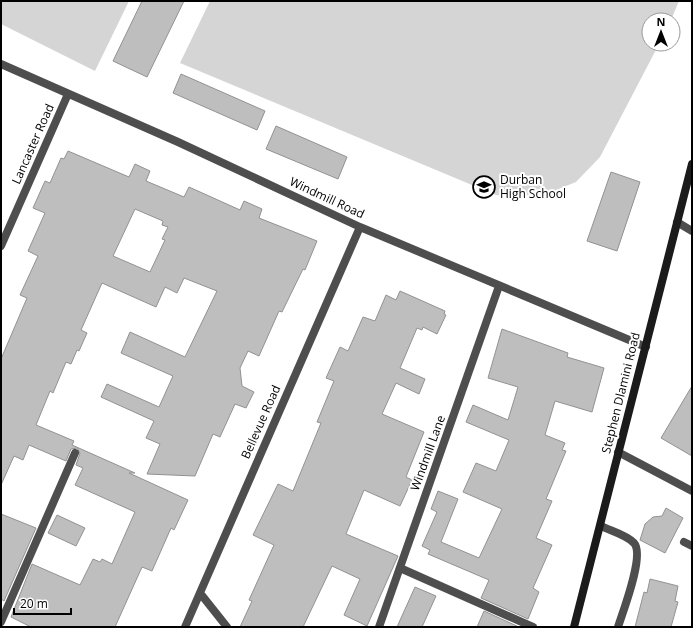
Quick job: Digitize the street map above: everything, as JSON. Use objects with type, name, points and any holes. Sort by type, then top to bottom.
[{"type":"main road","name":"Stephen Dlamini Road","points":[[574,627],[601,526],[618,452],[692,164]]},
{"type":"street","name":"Windmill Road","points":[[1,64],[146,127],[360,227],[646,347]]},
{"type":"street","name":"Lancaster Road","points":[[1,246],[68,94]]},
{"type":"street","points":[[677,222],[692,231]]},
{"type":"street","name":"Bellevue Road","points":[[185,627],[360,227]]},
{"type":"street","name":"Windmill Lane","points":[[379,627],[499,286]]},
{"type":"street","points":[[618,452],[692,491]]},
{"type":"street","points":[[1,622],[75,453]]},
{"type":"street","points":[[601,526],[634,542],[638,548],[636,568],[618,627]]},
{"type":"street","points":[[400,568],[533,627]]},
{"type":"street","points":[[200,593],[226,627]]},
{"type":"shaded area","points":[[1,1],[129,1],[95,71],[1,24]]},
{"type":"shaded area","points":[[210,1],[679,1],[674,12],[641,12],[641,52],[655,52],[600,157],[576,182],[556,190],[516,197],[496,195],[180,63]]},
{"type":"building","points":[[142,1],[184,1],[147,77],[113,61]]},
{"type":"building","points":[[181,74],[265,111],[257,130],[173,93]]},
{"type":"building","points":[[276,126],[347,157],[338,179],[266,149]]},
{"type":"building","points":[[68,151],[129,177],[135,164],[150,171],[146,181],[184,197],[189,187],[240,210],[244,201],[262,209],[259,218],[317,241],[305,270],[303,269],[282,312],[279,311],[259,356],[248,351],[240,368],[242,386],[254,392],[246,408],[235,404],[220,437],[213,434],[195,476],[147,474],[160,444],[146,438],[154,421],[101,397],[107,384],[159,407],[173,376],[121,353],[130,332],[185,357],[217,291],[184,278],[177,293],[165,287],[156,307],[102,283],[81,330],[87,333],[79,351],[77,350],[71,364],[66,362],[53,393],[50,391],[36,425],[74,441],[72,445],[135,473],[129,473],[188,500],[174,530],[171,528],[152,571],[142,567],[115,627],[31,627],[11,617],[32,564],[80,585],[93,559],[100,562],[102,559],[112,564],[135,512],[75,485],[83,468],[76,465],[80,453],[77,448],[71,449],[66,461],[29,445],[23,460],[14,456],[1,485],[1,359],[27,298],[20,295],[38,256],[28,251],[45,213],[33,208],[45,181],[50,183],[61,158],[64,159]],"holes":[[[135,209],[163,221],[162,225],[168,227],[162,239],[165,240],[150,272],[113,256]]]},
{"type":"building","points":[[611,172],[640,182],[617,251],[587,241]]},
{"type":"building","points":[[400,291],[445,311],[444,314],[446,315],[437,334],[423,327],[422,330],[417,328],[400,368],[425,379],[419,394],[396,383],[382,414],[424,432],[406,477],[412,480],[400,506],[364,490],[346,534],[398,556],[367,626],[344,615],[360,579],[332,566],[303,627],[240,627],[252,601],[249,600],[274,545],[253,535],[278,484],[293,491],[321,423],[317,422],[334,381],[326,378],[340,347],[348,351],[363,317],[375,321],[386,295],[396,300]]},
{"type":"building","points":[[502,329],[568,353],[567,357],[604,368],[592,412],[555,401],[545,435],[565,443],[562,450],[566,451],[546,499],[552,501],[536,538],[552,545],[533,588],[539,592],[528,619],[481,598],[489,580],[428,554],[430,550],[422,546],[437,512],[431,509],[438,491],[458,499],[441,542],[479,558],[502,509],[463,492],[476,463],[496,471],[509,440],[466,422],[473,405],[508,420],[518,387],[488,378]]},
{"type":"building","points":[[692,386],[692,456],[661,438]]},
{"type":"building","points":[[666,508],[683,518],[665,553],[640,540],[645,524],[653,517],[662,516]]},
{"type":"building","points":[[1,514],[36,528],[4,601],[1,599]]},
{"type":"building","points":[[57,515],[85,528],[76,546],[48,533]]},
{"type":"building","points":[[650,579],[678,586],[675,601],[678,602],[671,627],[635,627],[644,592],[647,593]]},
{"type":"building","points":[[415,587],[436,596],[422,627],[397,627]]},
{"type":"building","points":[[484,611],[519,627],[477,627]]},
{"type":"place","name":"Durban High School","points":[[484,187]]}]
